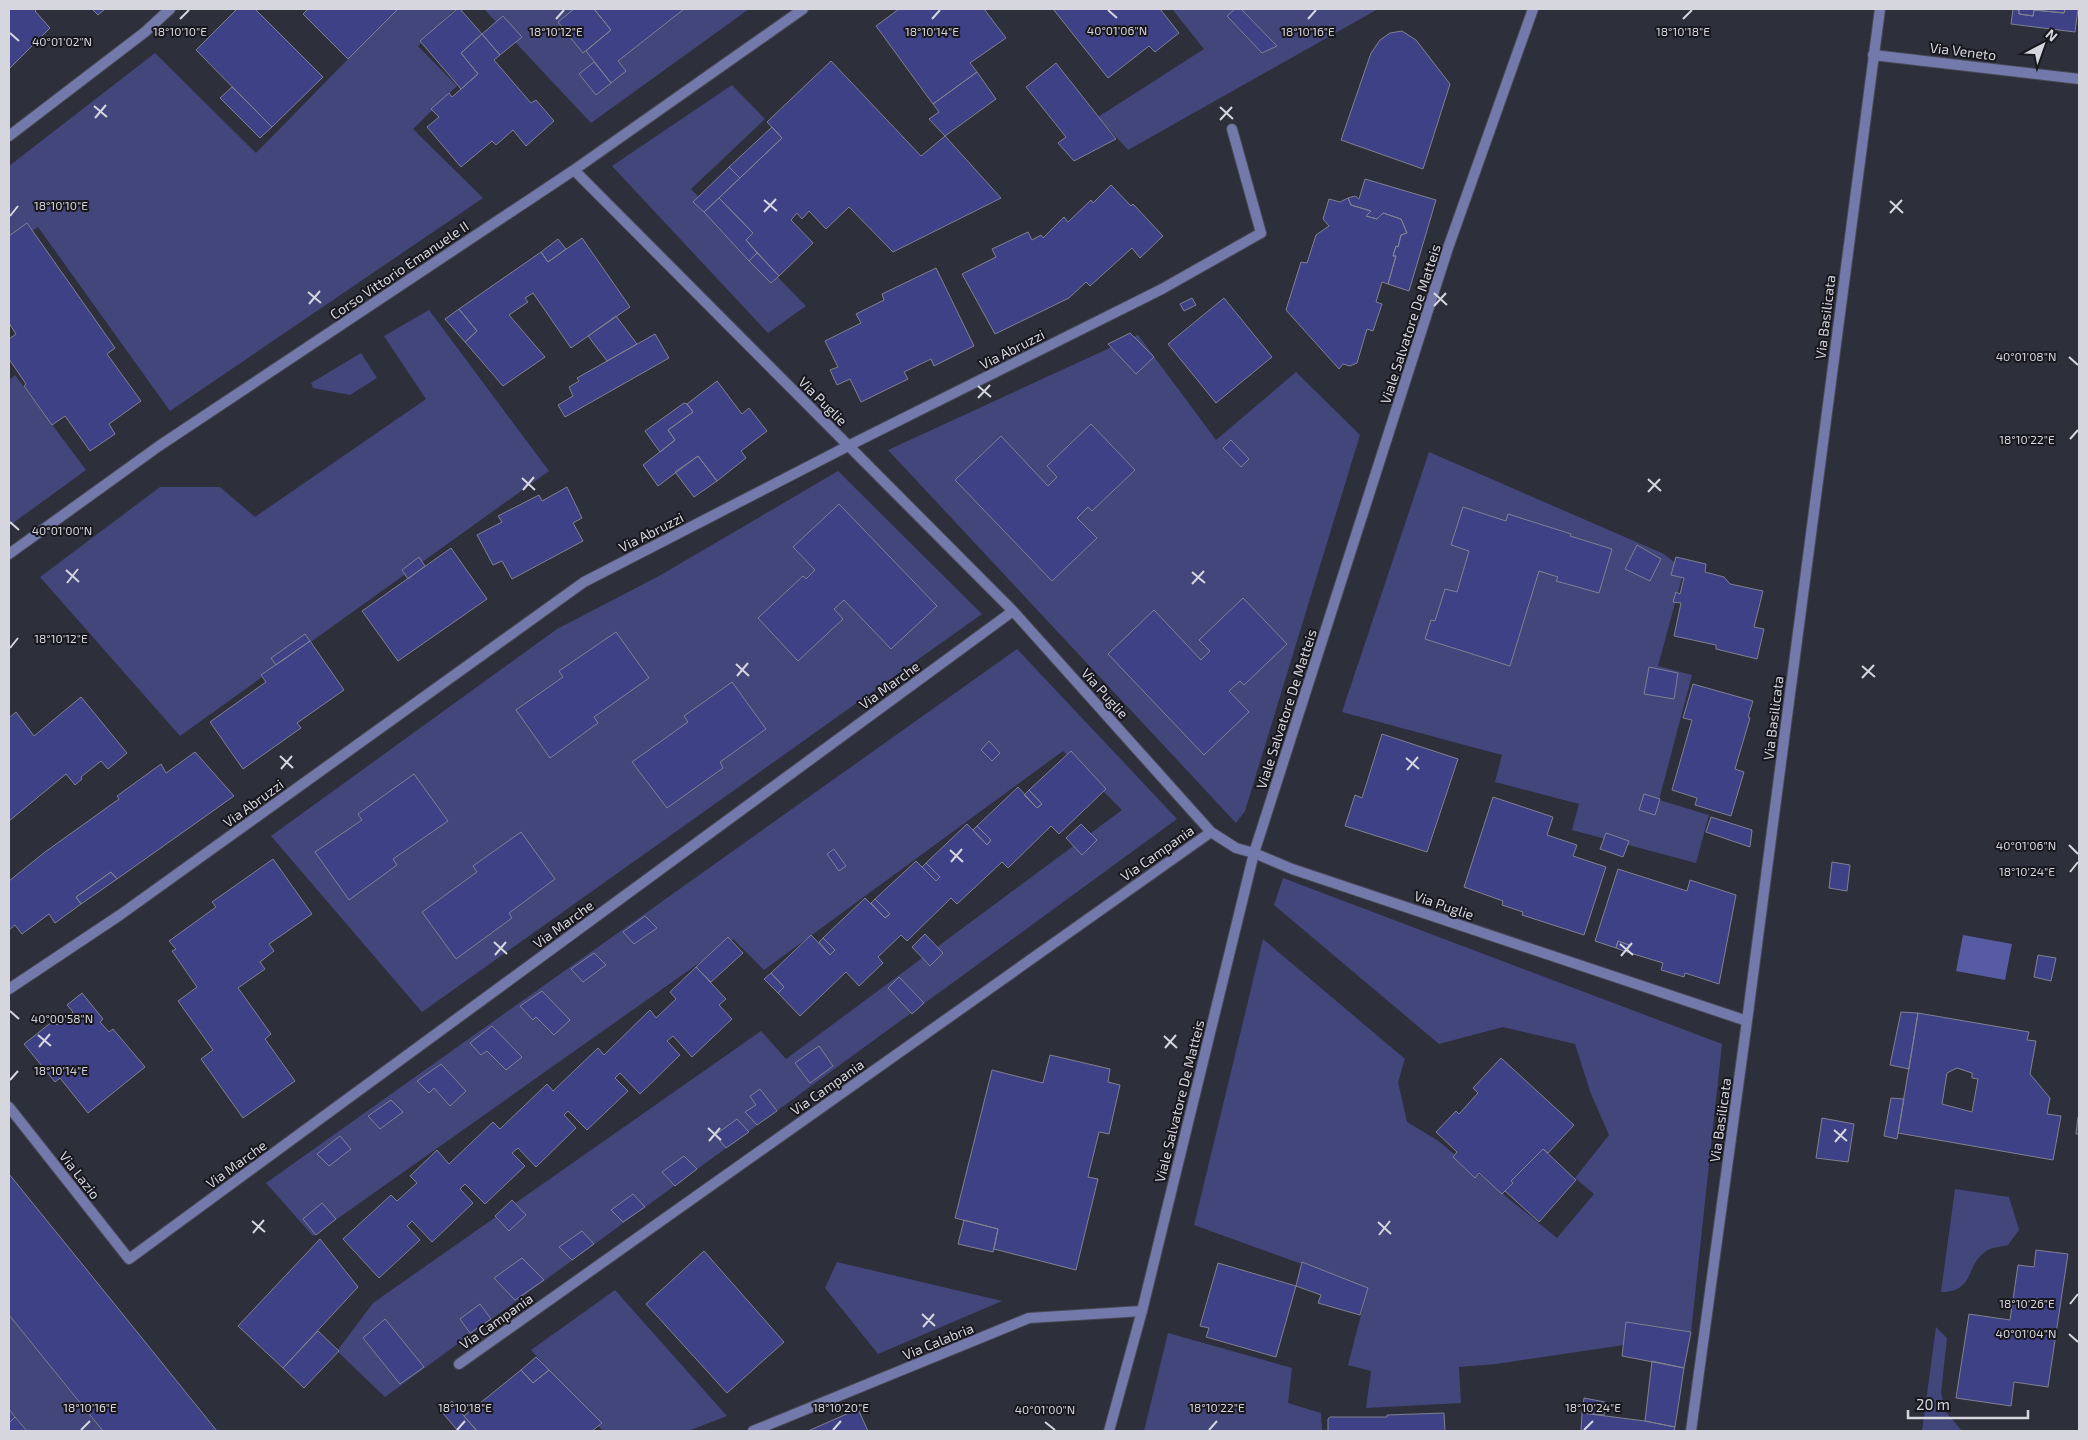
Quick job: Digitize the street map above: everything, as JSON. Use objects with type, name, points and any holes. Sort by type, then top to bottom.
[{"type":"street","points":[[9,136],[145,32],[170,9]]},
{"type":"street","name":"Corso Vittorio Emanuele II","points":[[9,554],[158,446],[574,170],[803,9]]},
{"type":"street","name":"Viale Salvatore De Matteis","points":[[1109,1431],[1142,1311],[1254,853],[1448,248],[1533,9]]},
{"type":"street","name":"Via Basilicata","points":[[1690,1431],[1747,1021],[1880,9]]},
{"type":"street","name":"Via Veneto","points":[[1873,55],[2079,79]]},
{"type":"street","name":"Via Abruzzi","points":[[9,989],[120,915],[584,582],[848,446],[1162,289],[1261,232],[1232,129]]},
{"type":"street","name":"Via Puglie","points":[[574,170],[1013,611],[1211,832],[1236,848],[1254,853],[1292,869],[1747,1021]]},
{"type":"street","name":"Via Marche","points":[[129,1259],[1013,611]]},
{"type":"street","name":"Via Campania","points":[[459,1364],[1211,832]]},
{"type":"street","name":"Via Lazio","points":[[9,1107],[129,1259]]},
{"type":"street","name":"Via Calabria","points":[[752,1431],[1029,1318],[1142,1311]]},
{"type":"shaded area","points":[[397,9],[455,9],[418,46],[457,86],[413,129],[483,198],[170,411],[38,227],[9,247],[9,166],[155,53],[256,153]]},
{"type":"shaded area","points":[[484,9],[749,9],[591,123]]},
{"type":"shaded area","points":[[1172,9],[1378,9],[1128,150],[1098,117],[1204,49]]},
{"type":"shaded area","points":[[732,85],[765,119],[691,189],[806,306],[768,333],[612,166]]},
{"type":"shaded area","points":[[429,310],[549,471],[180,736],[40,577],[160,487],[220,487],[255,517],[426,399],[384,336]]},
{"type":"shaded area","points":[[1138,335],[1216,440],[1296,372],[1360,435],[1245,811],[1236,823],[888,450]]},
{"type":"shaded area","points":[[361,353],[377,378],[350,395],[313,388],[311,383]]},
{"type":"shaded area","points":[[15,375],[86,470],[9,526],[9,380]]},
{"type":"shaded area","points":[[1429,452],[1664,554],[1684,570],[1658,666],[1692,675],[1659,800],[1709,815],[1696,863],[1572,830],[1579,804],[1495,782],[1502,755],[1342,712]]},
{"type":"shaded area","points":[[838,471],[982,614],[422,1012],[271,836],[557,629],[659,576]]},
{"type":"shaded area","points":[[1017,649],[1177,819],[385,1397],[337,1351],[373,1303],[761,1031],[786,1059],[1122,810],[1063,751],[764,970],[733,939],[313,1236],[266,1183]]},
{"type":"shaded area","points":[[1283,878],[1722,1044],[1691,1332],[1627,1322],[1624,1345],[1496,1364],[1459,1367],[1461,1403],[1366,1408],[1371,1371],[1348,1365],[1368,1288],[1194,1225],[1263,939],[1405,1059],[1398,1082],[1407,1122],[1437,1140],[1557,1238],[1594,1194],[1575,1178],[1609,1135],[1591,1094],[1575,1044],[1503,1027],[1439,1044],[1274,905]]},
{"type":"shaded area","points":[[1963,935],[2012,944],[2005,980],[1956,971]]},
{"type":"shaded area","points":[[1955,1189],[2009,1197],[2019,1230],[2008,1245],[1985,1252],[1974,1264],[1965,1283],[1959,1288],[1941,1292]]},
{"type":"shaded area","points":[[837,1262],[1002,1301],[878,1354],[825,1288]]},
{"type":"shaded area","points":[[615,1290],[727,1416],[688,1431],[603,1431],[531,1350]]},
{"type":"shaded area","points":[[9,1315],[103,1431],[27,1431],[9,1409]]},
{"type":"shaded area","points":[[1936,1327],[1947,1338],[1941,1393],[1946,1412],[1962,1431],[1922,1431]]},
{"type":"shaded area","points":[[1168,1333],[1292,1368],[1288,1403],[1321,1413],[1322,1431],[1144,1431]]},
{"type":"building","points":[[9,9],[37,9],[35,11],[50,28],[9,69]]},
{"type":"building","points":[[92,9],[105,9],[98,15]]},
{"type":"building","points":[[237,9],[255,9],[323,77],[272,127],[196,50]]},
{"type":"building","points":[[308,9],[398,9],[348,59],[303,14]]},
{"type":"building","points":[[457,9],[460,9],[482,34],[461,53],[478,74],[461,89],[420,41]]},
{"type":"building","points":[[574,9],[594,9],[611,30],[583,53],[558,22]]},
{"type":"building","points":[[594,9],[684,9],[618,61],[626,71],[611,83],[586,51],[611,30]]},
{"type":"building","points":[[899,9],[984,9],[1006,38],[970,63],[977,72],[933,104],[876,26]]},
{"type":"building","points":[[1053,9],[1160,9],[1179,33],[1155,52],[1149,46],[1108,78]]},
{"type":"building","points":[[1235,9],[1241,9],[1277,46],[1262,53],[1227,16]]},
{"type":"building","points":[[2011,9],[2065,9],[2064,13],[2034,10],[2033,16],[2019,14],[2019,10]]},
{"type":"building","points":[[2013,9],[2019,10],[2019,14],[2033,16],[2034,10],[2064,13],[2065,9],[2078,9],[2075,32],[2011,24]]},
{"type":"building","points":[[503,16],[522,37],[500,55],[482,34]]},
{"type":"building","points":[[1402,31],[1416,40],[1450,84],[1423,169],[1341,140],[1371,53],[1380,40],[1390,33]]},
{"type":"building","points":[[482,34],[500,55],[494,60],[531,103],[536,100],[554,121],[526,146],[513,130],[496,145],[492,141],[461,167],[427,127],[439,117],[431,109],[449,93],[452,97],[478,74],[461,53]]},
{"type":"building","points":[[831,61],[921,156],[945,136],[1001,198],[893,252],[849,207],[826,229],[809,211],[802,219],[797,213],[791,220],[813,243],[779,276],[746,240],[753,233],[719,198],[782,138],[767,122]]},
{"type":"building","points":[[594,62],[611,83],[596,95],[579,74]]},
{"type":"building","points":[[1056,63],[1116,139],[1074,161],[1058,143],[1066,137],[1026,87]]},
{"type":"building","points":[[977,72],[996,99],[945,136],[929,119],[939,112],[933,104]]},
{"type":"building","points":[[232,87],[272,127],[260,138],[220,98]]},
{"type":"building","points":[[772,127],[782,138],[740,178],[729,167]]},
{"type":"building","points":[[729,167],[740,178],[704,212],[693,202]]},
{"type":"building","points":[[1365,179],[1436,200],[1409,291],[1388,284],[1396,256],[1393,256],[1396,246],[1398,247],[1401,235],[1407,233],[1401,219],[1383,213],[1377,219],[1366,216],[1371,211],[1351,205],[1348,198],[1355,196],[1359,199]]},
{"type":"building","points":[[1111,185],[1131,206],[1133,204],[1163,236],[1140,258],[1132,248],[1090,286],[1086,282],[1069,298],[995,334],[962,274],[996,257],[992,249],[1028,232],[1032,240],[1041,235],[1043,238],[1064,217],[1068,222],[1091,200],[1093,203]]},
{"type":"building","points":[[719,198],[753,233],[746,240],[757,253],[749,261],[704,212]]},
{"type":"building","points":[[1348,198],[1351,205],[1371,211],[1366,216],[1377,219],[1383,213],[1401,219],[1407,233],[1401,235],[1398,247],[1396,246],[1393,256],[1396,256],[1388,284],[1382,282],[1376,302],[1382,304],[1373,331],[1367,329],[1357,363],[1350,366],[1343,364],[1339,369],[1286,310],[1301,262],[1307,263],[1316,235],[1329,226],[1323,219],[1329,199],[1340,202]]},
{"type":"building","points":[[27,223],[115,348],[107,354],[141,401],[109,424],[115,434],[90,451],[65,416],[52,425],[24,386],[26,384],[9,359],[9,339],[16,334],[9,323],[9,236]]},
{"type":"building","points":[[582,238],[630,307],[571,348],[533,293],[525,298],[528,302],[509,315],[545,357],[503,386],[465,342],[477,331],[459,309],[541,252],[548,262]]},
{"type":"building","points":[[558,239],[566,249],[548,262],[541,252]]},
{"type":"building","points":[[757,253],[779,276],[771,283],[749,261]]},
{"type":"building","points":[[936,268],[974,346],[934,366],[931,359],[904,372],[908,379],[861,402],[850,379],[837,385],[830,370],[838,367],[825,341],[861,323],[856,314],[884,300],[882,294]]},
{"type":"building","points":[[1192,298],[1196,305],[1184,311],[1180,304]]},
{"type":"building","points":[[1224,298],[1272,357],[1216,403],[1168,344]]},
{"type":"building","points":[[459,309],[477,331],[465,342],[445,319]]},
{"type":"building","points":[[616,316],[637,344],[607,361],[588,336]]},
{"type":"building","points":[[1130,333],[1154,357],[1136,374],[1108,344]]},
{"type":"building","points":[[655,334],[669,358],[565,417],[558,405],[573,396],[569,387],[579,381],[577,378]]},
{"type":"building","points":[[717,381],[742,414],[749,408],[767,431],[741,451],[746,458],[717,481],[698,456],[658,486],[643,465],[675,440],[668,430],[693,412],[687,404]]},
{"type":"building","points":[[684,403],[693,412],[668,430],[675,440],[660,452],[645,431]]},
{"type":"building","points":[[1091,424],[1135,470],[1092,511],[1088,507],[1077,518],[1097,538],[1052,581],[955,480],[1001,436],[1048,486],[1057,477],[1047,466]]},
{"type":"building","points":[[1231,440],[1249,459],[1241,467],[1223,448]]},
{"type":"building","points":[[698,456],[717,481],[694,497],[675,472]]},
{"type":"building","points":[[567,487],[582,518],[573,523],[583,541],[512,579],[502,561],[493,565],[477,535],[502,522],[498,516],[539,495],[542,501]]},
{"type":"building","points":[[839,504],[937,606],[891,649],[844,600],[834,609],[843,619],[798,661],[758,618],[803,576],[806,579],[815,570],[793,547]]},
{"type":"building","points":[[1463,507],[1506,521],[1508,514],[1612,549],[1599,593],[1556,581],[1558,577],[1539,571],[1510,666],[1425,639],[1431,620],[1435,621],[1445,589],[1457,592],[1469,551],[1451,545]]},
{"type":"building","points":[[1637,545],[1661,559],[1650,581],[1625,569]]},
{"type":"building","points":[[451,548],[487,599],[398,661],[362,611]]},
{"type":"building","points":[[419,557],[425,566],[408,579],[402,570]]},
{"type":"building","points":[[1676,557],[1706,564],[1705,572],[1724,577],[1730,584],[1763,591],[1754,627],[1764,629],[1757,659],[1716,649],[1716,645],[1674,636],[1681,603],[1673,602],[1676,592],[1680,594],[1684,578],[1671,575]]},
{"type":"building","points":[[1243,598],[1287,644],[1244,685],[1240,681],[1229,691],[1249,712],[1204,755],[1108,654],[1154,610],[1201,660],[1210,651],[1199,640]]},
{"type":"building","points":[[616,632],[649,678],[594,717],[598,723],[550,758],[516,710],[563,677],[559,671]]},
{"type":"building","points":[[305,634],[310,641],[276,665],[271,658]]},
{"type":"building","points":[[310,641],[344,690],[297,723],[301,728],[243,769],[210,722],[266,682],[261,675]]},
{"type":"building","points":[[1649,667],[1678,673],[1674,699],[1644,694]]},
{"type":"building","points":[[732,682],[766,729],[720,762],[723,768],[667,808],[632,762],[688,722],[684,716]]},
{"type":"building","points":[[1693,684],[1753,701],[1735,769],[1744,772],[1731,816],[1695,805],[1697,798],[1672,790],[1692,720],[1683,718]]},
{"type":"building","points":[[81,697],[127,753],[108,769],[101,761],[81,777],[82,779],[75,785],[66,774],[9,821],[9,718],[16,712],[34,736]]},
{"type":"building","points":[[1382,734],[1458,759],[1427,852],[1345,826],[1355,795],[1362,798]]},
{"type":"building","points":[[989,741],[1000,753],[992,761],[981,750]]},
{"type":"building","points":[[1071,751],[1106,789],[1059,834],[1051,826],[1008,868],[1002,862],[957,904],[951,898],[907,941],[901,935],[878,957],[883,963],[859,986],[846,972],[800,1016],[778,993],[784,987],[771,973],[811,935],[830,955],[835,950],[823,938],[865,898],[885,918],[890,914],[875,899],[916,861],[936,881],[940,877],[926,863],[967,824],[987,845],[991,840],[977,826],[1018,787],[1037,808],[1042,804],[1029,790]]},
{"type":"building","points":[[195,752],[234,796],[117,879],[111,872],[76,897],[81,904],[55,923],[49,914],[22,934],[15,925],[9,930],[9,881],[45,852],[119,799],[117,796],[161,764],[166,773]]},
{"type":"building","points":[[414,774],[448,821],[393,859],[397,865],[349,900],[315,852],[362,820],[358,814]]},
{"type":"building","points":[[1029,790],[1042,804],[1037,808],[1024,795]]},
{"type":"building","points":[[1644,794],[1660,799],[1655,815],[1639,810]]},
{"type":"building","points":[[1493,797],[1553,817],[1547,835],[1577,845],[1573,856],[1606,867],[1584,935],[1522,915],[1523,912],[1502,905],[1503,901],[1464,887]]},
{"type":"building","points":[[1711,817],[1752,830],[1750,847],[1706,832]]},
{"type":"building","points":[[1081,824],[1097,840],[1082,855],[1066,838]]},
{"type":"building","points":[[977,826],[991,840],[987,845],[973,830]]},
{"type":"building","points":[[521,832],[555,879],[509,913],[512,918],[456,959],[422,912],[477,872],[473,866]]},
{"type":"building","points":[[1606,833],[1629,841],[1623,857],[1600,849]]},
{"type":"building","points":[[834,849],[846,866],[839,871],[827,854]]},
{"type":"building","points":[[273,859],[312,914],[269,944],[274,951],[260,962],[265,969],[238,988],[271,1034],[265,1039],[295,1081],[243,1118],[201,1059],[213,1050],[178,1001],[197,987],[172,951],[176,949],[169,941],[216,907],[212,902]]},
{"type":"building","points":[[1832,862],[1850,865],[1847,891],[1829,888]]},
{"type":"building","points":[[926,863],[940,877],[936,881],[922,867]]},
{"type":"building","points":[[1618,869],[1687,891],[1690,880],[1736,895],[1719,984],[1685,973],[1684,977],[1661,970],[1663,963],[1627,952],[1629,945],[1618,941],[1616,948],[1595,941]]},
{"type":"building","points":[[111,872],[117,879],[81,904],[76,897]]},
{"type":"building","points":[[875,899],[890,914],[885,918],[871,903]]},
{"type":"building","points":[[645,916],[657,928],[634,944],[623,932]]},
{"type":"building","points":[[925,934],[943,953],[930,966],[912,947]]},
{"type":"building","points":[[728,937],[743,953],[711,982],[696,967]]},
{"type":"building","points":[[823,938],[835,950],[830,955],[819,942]]},
{"type":"building","points":[[1618,941],[1629,945],[1627,952],[1616,948]]},
{"type":"building","points":[[594,953],[606,965],[583,982],[571,969]]},
{"type":"building","points":[[2038,955],[2056,958],[2051,981],[2034,977]]},
{"type":"building","points":[[696,967],[726,999],[719,1005],[732,1019],[692,1057],[673,1036],[667,1041],[680,1055],[640,1094],[620,1073],[615,1078],[628,1091],[587,1130],[568,1111],[564,1115],[576,1128],[536,1167],[518,1148],[512,1153],[525,1166],[485,1204],[465,1184],[460,1189],[473,1203],[432,1242],[412,1221],[407,1226],[420,1240],[379,1278],[343,1239],[391,1195],[397,1201],[417,1183],[410,1176],[437,1150],[449,1164],[493,1122],[500,1129],[547,1084],[553,1091],[598,1048],[604,1055],[650,1010],[656,1018],[676,999],[670,992]]},
{"type":"building","points":[[771,973],[784,987],[778,993],[764,979]]},
{"type":"building","points":[[899,977],[924,1003],[912,1014],[888,988]]},
{"type":"building","points":[[542,991],[570,1020],[554,1035],[536,1017],[533,1020],[520,1006]]},
{"type":"building","points":[[82,993],[103,1019],[100,1022],[109,1032],[113,1029],[145,1067],[88,1113],[60,1078],[55,1082],[24,1044],[53,1021],[57,1025],[73,1012],[67,1005]]},
{"type":"building","points":[[1901,1012],[1918,1013],[1909,1069],[1890,1065]]},
{"type":"building","points":[[1918,1013],[2029,1032],[2027,1040],[2036,1041],[2030,1074],[2050,1098],[2047,1114],[2061,1116],[2053,1160],[1898,1133]],"holes":[[[1957,1068],[1972,1073],[1972,1078],[1978,1079],[1972,1112],[1942,1104],[1947,1073]]]},
{"type":"building","points":[[492,1026],[522,1057],[506,1070],[487,1051],[481,1055],[470,1043]]},
{"type":"building","points":[[819,1046],[833,1066],[810,1083],[795,1063]]},
{"type":"building","points":[[1050,1055],[1110,1069],[1108,1082],[1120,1085],[1109,1134],[1099,1132],[1088,1177],[1098,1179],[1076,1270],[994,1249],[998,1229],[955,1218],[992,1070],[1043,1083]]},
{"type":"building","points":[[1501,1058],[1574,1125],[1548,1153],[1543,1149],[1511,1181],[1513,1183],[1502,1194],[1479,1173],[1475,1178],[1453,1157],[1457,1152],[1436,1132],[1456,1111],[1459,1114],[1478,1093],[1473,1088]]},
{"type":"building","points":[[441,1064],[466,1091],[450,1106],[434,1088],[429,1093],[417,1081]]},
{"type":"building","points":[[760,1089],[777,1111],[757,1125],[745,1112],[756,1105],[750,1096]]},
{"type":"building","points":[[1891,1098],[1904,1099],[1897,1139],[1884,1136]]},
{"type":"building","points":[[391,1100],[403,1112],[380,1129],[368,1116]]},
{"type":"building","points":[[2078,1117],[2079,1134],[2076,1134]]},
{"type":"building","points":[[1822,1118],[1854,1124],[1848,1162],[1816,1158]]},
{"type":"building","points":[[737,1119],[749,1132],[726,1148],[715,1135]]},
{"type":"building","points":[[340,1136],[351,1149],[329,1166],[317,1154]]},
{"type":"building","points":[[1543,1149],[1576,1180],[1539,1222],[1505,1191],[1513,1183],[1511,1181]]},
{"type":"building","points":[[684,1156],[697,1169],[675,1186],[662,1172]]},
{"type":"building","points":[[9,1174],[217,1431],[103,1431],[9,1315]]},
{"type":"building","points":[[633,1194],[645,1207],[623,1222],[611,1210]]},
{"type":"building","points":[[512,1200],[526,1215],[509,1231],[495,1216]]},
{"type":"building","points":[[322,1203],[336,1219],[316,1235],[303,1219]]},
{"type":"building","points":[[964,1220],[998,1229],[993,1252],[958,1244]]},
{"type":"building","points":[[582,1231],[594,1244],[572,1260],[559,1247]]},
{"type":"building","points":[[320,1239],[358,1287],[283,1368],[238,1326]]},
{"type":"building","points":[[2036,1250],[2068,1254],[2048,1387],[2014,1382],[2011,1406],[1956,1398],[1969,1314],[2010,1320],[2018,1265],[2034,1267]]},
{"type":"building","points":[[704,1251],[784,1342],[727,1393],[646,1304]]},
{"type":"building","points":[[522,1258],[544,1280],[515,1300],[494,1278]]},
{"type":"building","points":[[1302,1262],[1368,1288],[1360,1315],[1318,1303],[1321,1295],[1296,1286]]},
{"type":"building","points":[[1218,1263],[1296,1286],[1276,1357],[1206,1337],[1209,1328],[1200,1326]]},
{"type":"building","points":[[480,1304],[491,1319],[470,1333],[460,1319]]},
{"type":"building","points":[[385,1319],[424,1367],[400,1384],[363,1338]]},
{"type":"building","points":[[1626,1322],[1691,1332],[1684,1368],[1622,1356]]},
{"type":"building","points":[[318,1331],[339,1351],[304,1388],[283,1368]]},
{"type":"building","points":[[536,1357],[549,1370],[533,1383],[521,1370]]},
{"type":"building","points":[[1652,1361],[1684,1368],[1675,1427],[1645,1421]]},
{"type":"building","points":[[521,1370],[533,1383],[549,1370],[602,1423],[592,1431],[477,1431],[464,1416]]},
{"type":"building","points":[[1584,1398],[1605,1402],[1604,1415],[1582,1413]]},
{"type":"building","points":[[452,1401],[477,1431],[458,1431],[441,1411]]},
{"type":"building","points":[[9,1409],[15,1417],[9,1423]]},
{"type":"building","points":[[858,1409],[868,1431],[808,1431]]},
{"type":"building","points":[[1444,1413],[1445,1431],[1328,1431],[1328,1419],[1330,1417],[1387,1417],[1387,1415]]},
{"type":"building","points":[[1582,1413],[1675,1427],[1674,1431],[1581,1431]]},
{"type":"building","points":[[15,1417],[27,1431],[9,1431],[9,1423]]}]
